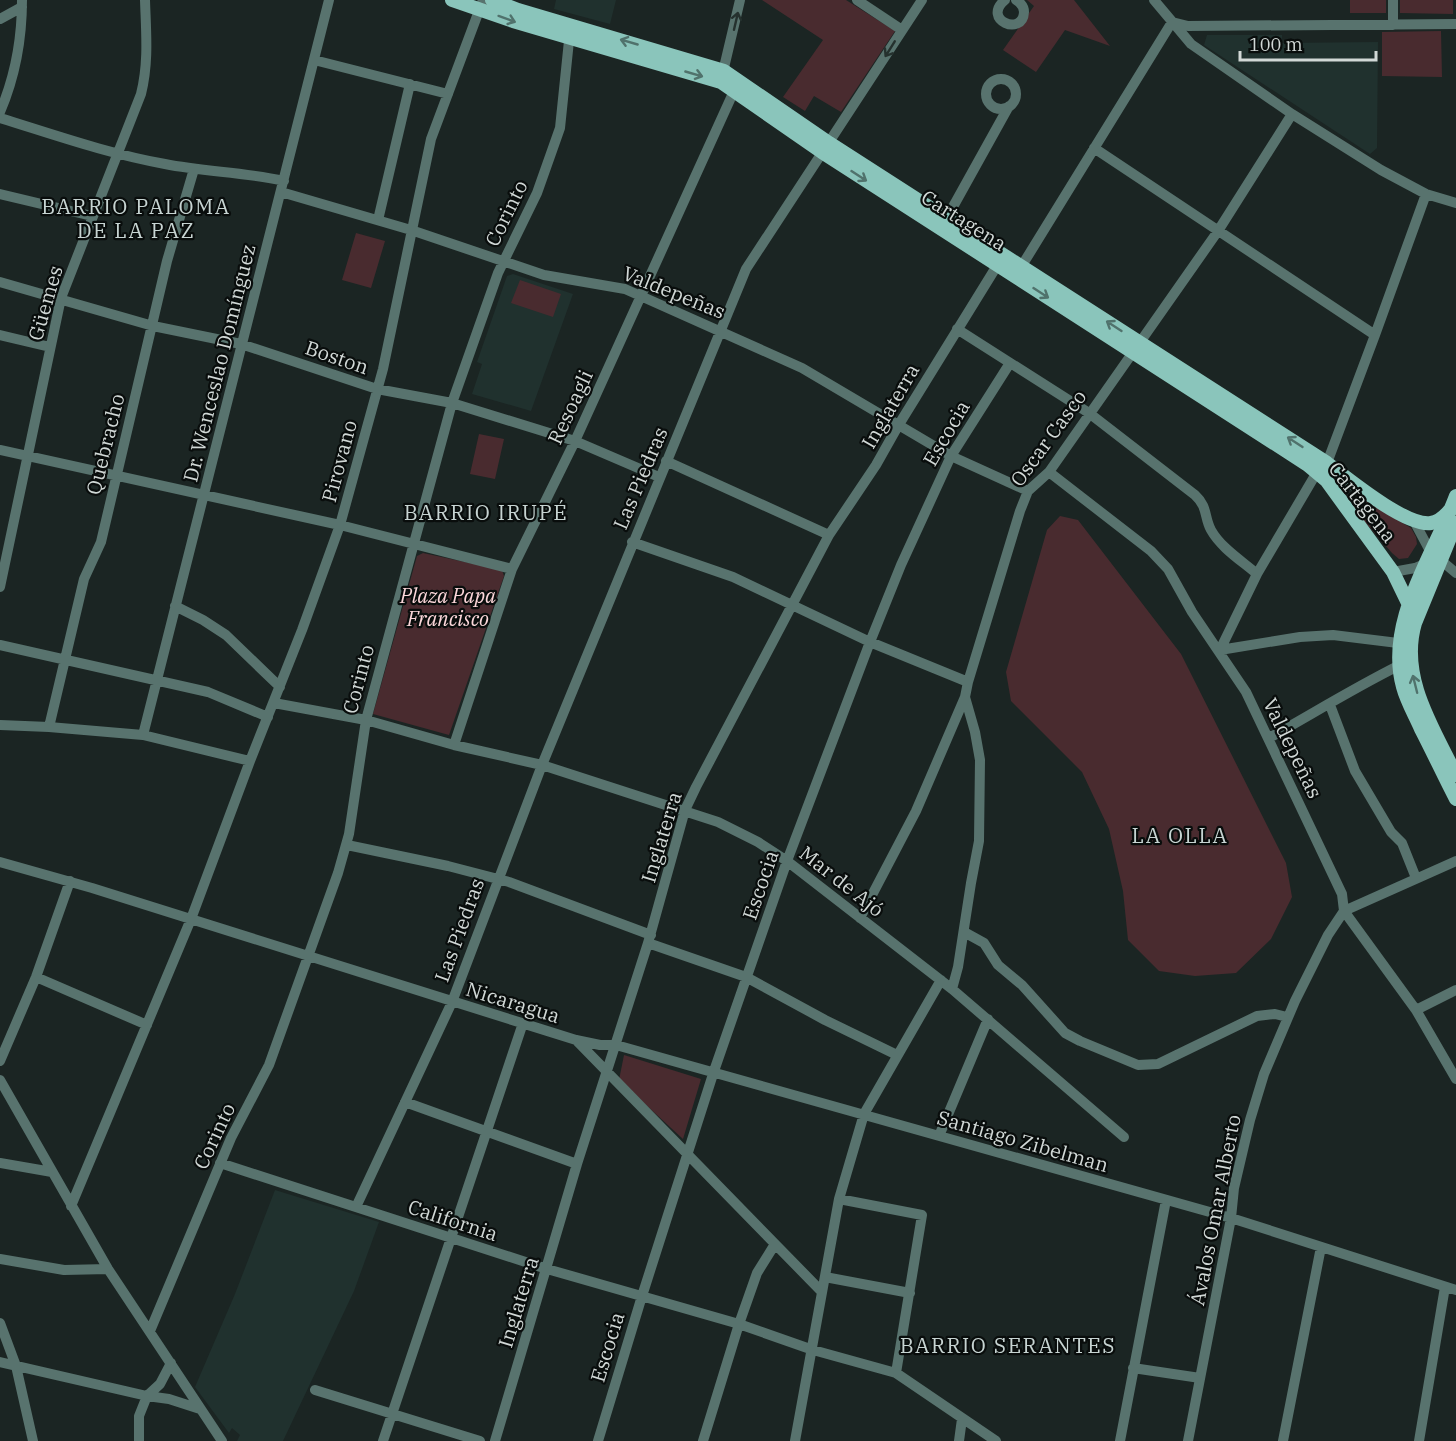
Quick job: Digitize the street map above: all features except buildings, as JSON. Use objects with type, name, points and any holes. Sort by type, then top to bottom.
[{"type":"main road","name":"Cartagena","points":[[452,0],[481,4],[722,77],[826,148]]},
{"type":"main road","name":"Cartagena","points":[[492,0],[570,32]]},
{"type":"main road","name":"Cartagena","points":[[722,77],[735,91],[1322,467],[1414,521],[1428,524],[1453,517]]},
{"type":"main road","name":"Cartagena","points":[[943,224],[998,264],[1018,271]]},
{"type":"main road","name":"Cartagena","points":[[1322,467],[1326,480],[1393,572],[1409,604]]},
{"type":"main road","points":[[1347,510],[1351,495],[1363,491]]},
{"type":"main road","points":[[1456,496],[1441,561],[1410,639],[1410,658],[1420,701],[1456,776]]},
{"type":"main road","points":[[1453,517],[1428,556],[1409,604],[1398,643],[1398,666],[1407,699],[1456,799]]},
{"type":"street","name":"Güemes","points":[[0,587],[61,298],[141,94],[146,75],[145,0]]},
{"type":"street","name":"Dr. Wenceslao Domínguez","points":[[143,735],[329,0]]},
{"type":"street","points":[[722,77],[740,0]]},
{"type":"street","points":[[857,0],[902,30]]},
{"type":"street","name":"Las Piedras","points":[[356,1207],[452,1002],[542,765],[746,269],[922,0]]},
{"type":"street","points":[[1005,0],[999,6],[998,15],[1003,23],[1011,25],[1019,22],[1024,15],[1023,7],[1016,0]]},
{"type":"street","points":[[1155,0],[1191,44],[1292,114],[1381,170],[1426,194],[1456,203]]},
{"type":"street","points":[[1393,0],[1393,25]]},
{"type":"street","points":[[0,19],[22,4]]},
{"type":"street","points":[[1,105],[12,84],[22,4]]},
{"type":"street","name":"Pirovano","points":[[71,1206],[191,920],[340,525],[383,369],[431,139],[481,4]]},
{"type":"street","points":[[1172,22],[1188,26],[1456,24]]},
{"type":"street","points":[[1018,271],[1172,22]]},
{"type":"street","name":"Corinto","points":[[150,1331],[231,1138],[269,1065],[347,845],[366,720],[413,544],[452,403],[487,301],[503,262],[537,193],[560,128],[570,32]]},
{"type":"street","points":[[315,60],[448,94]]},
{"type":"street","points":[[378,220],[410,84]]},
{"type":"street","name":"Resoagli","points":[[454,745],[512,569],[575,441],[735,91]]},
{"type":"street","points":[[943,224],[1009,106]]},
{"type":"street","name":"Oscar Casco","points":[[860,918],[916,811],[965,697],[1020,511],[1028,491],[1049,471],[1218,231],[1292,114]]},
{"type":"street","points":[[0,118],[116,153],[194,169],[235,172],[284,180]]},
{"type":"street","points":[[1094,148],[1375,335]]},
{"type":"street","name":"Quebracho","points":[[49,727],[84,579],[101,542],[167,261],[194,169]]},
{"type":"street","name":"Valdepeñas","points":[[281,192],[411,230],[544,275],[626,289],[802,368],[951,456],[1028,491]]},
{"type":"street","points":[[0,194],[92,216]]},
{"type":"street","points":[[1220,650],[1257,574],[1322,467],[1375,335],[1426,194]]},
{"type":"street","name":"Inglaterra","points":[[495,1441],[577,1164],[650,939],[685,810],[830,535],[876,465],[998,264]]},
{"type":"street","name":"Boston","points":[[0,282],[153,326],[241,344],[377,389],[452,403],[575,441],[659,477]]},
{"type":"street","points":[[957,329],[1089,413],[1203,502],[1210,528],[1217,539],[1257,574]]},
{"type":"street","points":[[0,335],[50,347]]},
{"type":"street","name":"Escocia","points":[[598,1441],[642,1296],[746,977],[787,861],[870,642],[901,565],[951,456],[1010,363]]},
{"type":"street","points":[[0,450],[340,525],[512,569]]},
{"type":"street","points":[[666,461],[830,535]]},
{"type":"street","name":"Valdepeñas","points":[[1049,471],[1151,551],[1168,569],[1192,612],[1220,650],[1246,692],[1342,894],[1344,911],[1416,1010],[1456,1079]]},
{"type":"street","name":"Cartagena","points":[[1414,521],[1428,556],[1441,561]]},
{"type":"street","points":[[632,543],[733,577],[870,642],[968,682]]},
{"type":"street","name":"Cartagena","points":[[1393,572],[1415,567],[1428,556]]},
{"type":"street","points":[[1441,561],[1456,573]]},
{"type":"street","points":[[176,606],[226,635],[280,687]]},
{"type":"street","points":[[1220,650],[1300,637],[1333,635],[1398,643]]},
{"type":"street","points":[[0,645],[208,692],[267,717]]},
{"type":"street","points":[[1269,738],[1330,705],[1365,682],[1398,666]]},
{"type":"street","points":[[952,989],[958,967],[979,841],[980,760],[965,697]]},
{"type":"street","name":"Mar de Ajó","points":[[274,703],[366,720],[454,745],[542,765],[685,810],[718,822],[758,842],[787,861],[952,989],[1124,1137]]},
{"type":"street","points":[[1330,705],[1355,771],[1391,832],[1402,843],[1416,878]]},
{"type":"street","points":[[0,725],[143,735],[250,761]]},
{"type":"street","points":[[347,845],[448,866],[509,882],[746,977],[825,1020],[897,1055]]},
{"type":"street","points":[[1344,911],[1456,861]]},
{"type":"street","name":"Nicaragua","points":[[0,862],[70,881],[576,1040],[822,1292]]},
{"type":"street","points":[[0,1061],[36,977],[70,881]]},
{"type":"street","name":"Ávalos Omar Alberto","points":[[1188,1441],[1231,1218],[1234,1188],[1250,1120],[1264,1074],[1287,1017],[1328,935],[1344,911]]},
{"type":"street","points":[[964,932],[984,943],[998,965],[1022,985],[1065,1033],[1138,1065],[1158,1064],[1257,1016],[1267,1014],[1287,1017]]},
{"type":"street","points":[[36,977],[147,1024]]},
{"type":"street","points":[[795,1441],[839,1199],[864,1114],[940,980]]},
{"type":"street","points":[[1416,1010],[1456,990]]},
{"type":"street","points":[[939,1136],[987,1019]]},
{"type":"street","points":[[383,1441],[523,1023]]},
{"type":"street","name":"Santiago Zibelman","points":[[576,1040],[600,1045],[616,1045],[714,1071],[1231,1218],[1451,1289]]},
{"type":"street","points":[[0,1080],[108,1269],[222,1441]]},
{"type":"street","points":[[405,1102],[577,1164]]},
{"type":"street","points":[[0,1163],[52,1172]]},
{"type":"street","name":"California","points":[[220,1163],[547,1269],[739,1324],[813,1350]]},
{"type":"street","points":[[839,1199],[922,1215],[896,1373]]},
{"type":"street","points":[[1120,1441],[1166,1200]]},
{"type":"street","points":[[703,1441],[757,1273],[775,1244]]},
{"type":"street","points":[[1295,1441],[1283,1440],[1321,1247]]},
{"type":"street","points":[[0,1259],[64,1270],[108,1269]]},
{"type":"street","points":[[825,1277],[910,1293]]},
{"type":"street","points":[[1419,1441],[1451,1289]]},
{"type":"street","points":[[0,1323],[16,1366],[33,1441]]},
{"type":"street","points":[[813,1350],[896,1373],[996,1441]]},
{"type":"street","points":[[0,1362],[169,1399],[200,1409]]},
{"type":"street","points":[[139,1441],[139,1416],[147,1396],[160,1384],[171,1364]]},
{"type":"street","points":[[1133,1368],[1200,1378]]},
{"type":"street","points":[[315,1390],[480,1441]]},
{"type":"street","points":[[959,1441],[963,1419]]},
{"type":"shaded area","points":[[556,0],[616,0],[610,24],[554,9]]},
{"type":"shaded area","points":[[1207,35],[1282,35],[1282,43],[1378,42],[1377,148],[1370,154],[1204,45]]},
{"type":"shaded area","points":[[513,274],[573,294],[531,411],[472,394],[482,364],[477,362],[507,276]]},
{"type":"shaded area","points":[[275,1190],[379,1222],[354,1291],[283,1441],[237,1441],[240,1435],[232,1428],[229,1433],[195,1387],[235,1294]]},
{"type":"green space","points":[[762,0],[846,0],[895,31],[841,112],[814,96],[805,111],[783,97],[823,40]]},
{"type":"green space","points":[[1027,0],[1074,0],[1110,46],[1065,30],[1036,72],[1003,50],[1034,6]]},
{"type":"green space","points":[[1350,0],[1386,0],[1386,13],[1350,13]]},
{"type":"green space","points":[[1400,0],[1453,0],[1453,14],[1400,13]]},
{"type":"green space","points":[[1441,31],[1442,77],[1382,76],[1382,32]]},
{"type":"green space","points":[[356,233],[385,241],[371,288],[342,280]]},
{"type":"green space","points":[[520,280],[561,294],[553,317],[511,303]]},
{"type":"green space","points":[[479,434],[504,439],[495,479],[470,474]]},
{"type":"green space","points":[[1362,499],[1411,528],[1417,544],[1408,558],[1399,559],[1392,553],[1353,508],[1353,503]]},
{"type":"green space","name":"LA OLLA","points":[[1060,516],[1078,520],[1181,654],[1286,863],[1292,897],[1271,939],[1236,973],[1195,976],[1159,971],[1128,940],[1123,891],[1109,829],[1082,772],[1011,701],[1006,672],[1047,530]]},
{"type":"green space","name":"Plaza Papa Francisco","points":[[423,553],[502,570],[504,576],[449,735],[373,714],[417,556]]},
{"type":"green space","points":[[624,1055],[701,1079],[683,1139],[619,1080]]},
{"type":"district","name":"BARRIO PALOMA DE LA PAZ","points":[[136,218]]},
{"type":"district","name":"BARRIO IRUPÉ","points":[[486,512]]},
{"type":"district","name":"LA OLLA","points":[[1180,835]]},
{"type":"district","name":"BARRIO SERANTES","points":[[1008,1345]]}]
